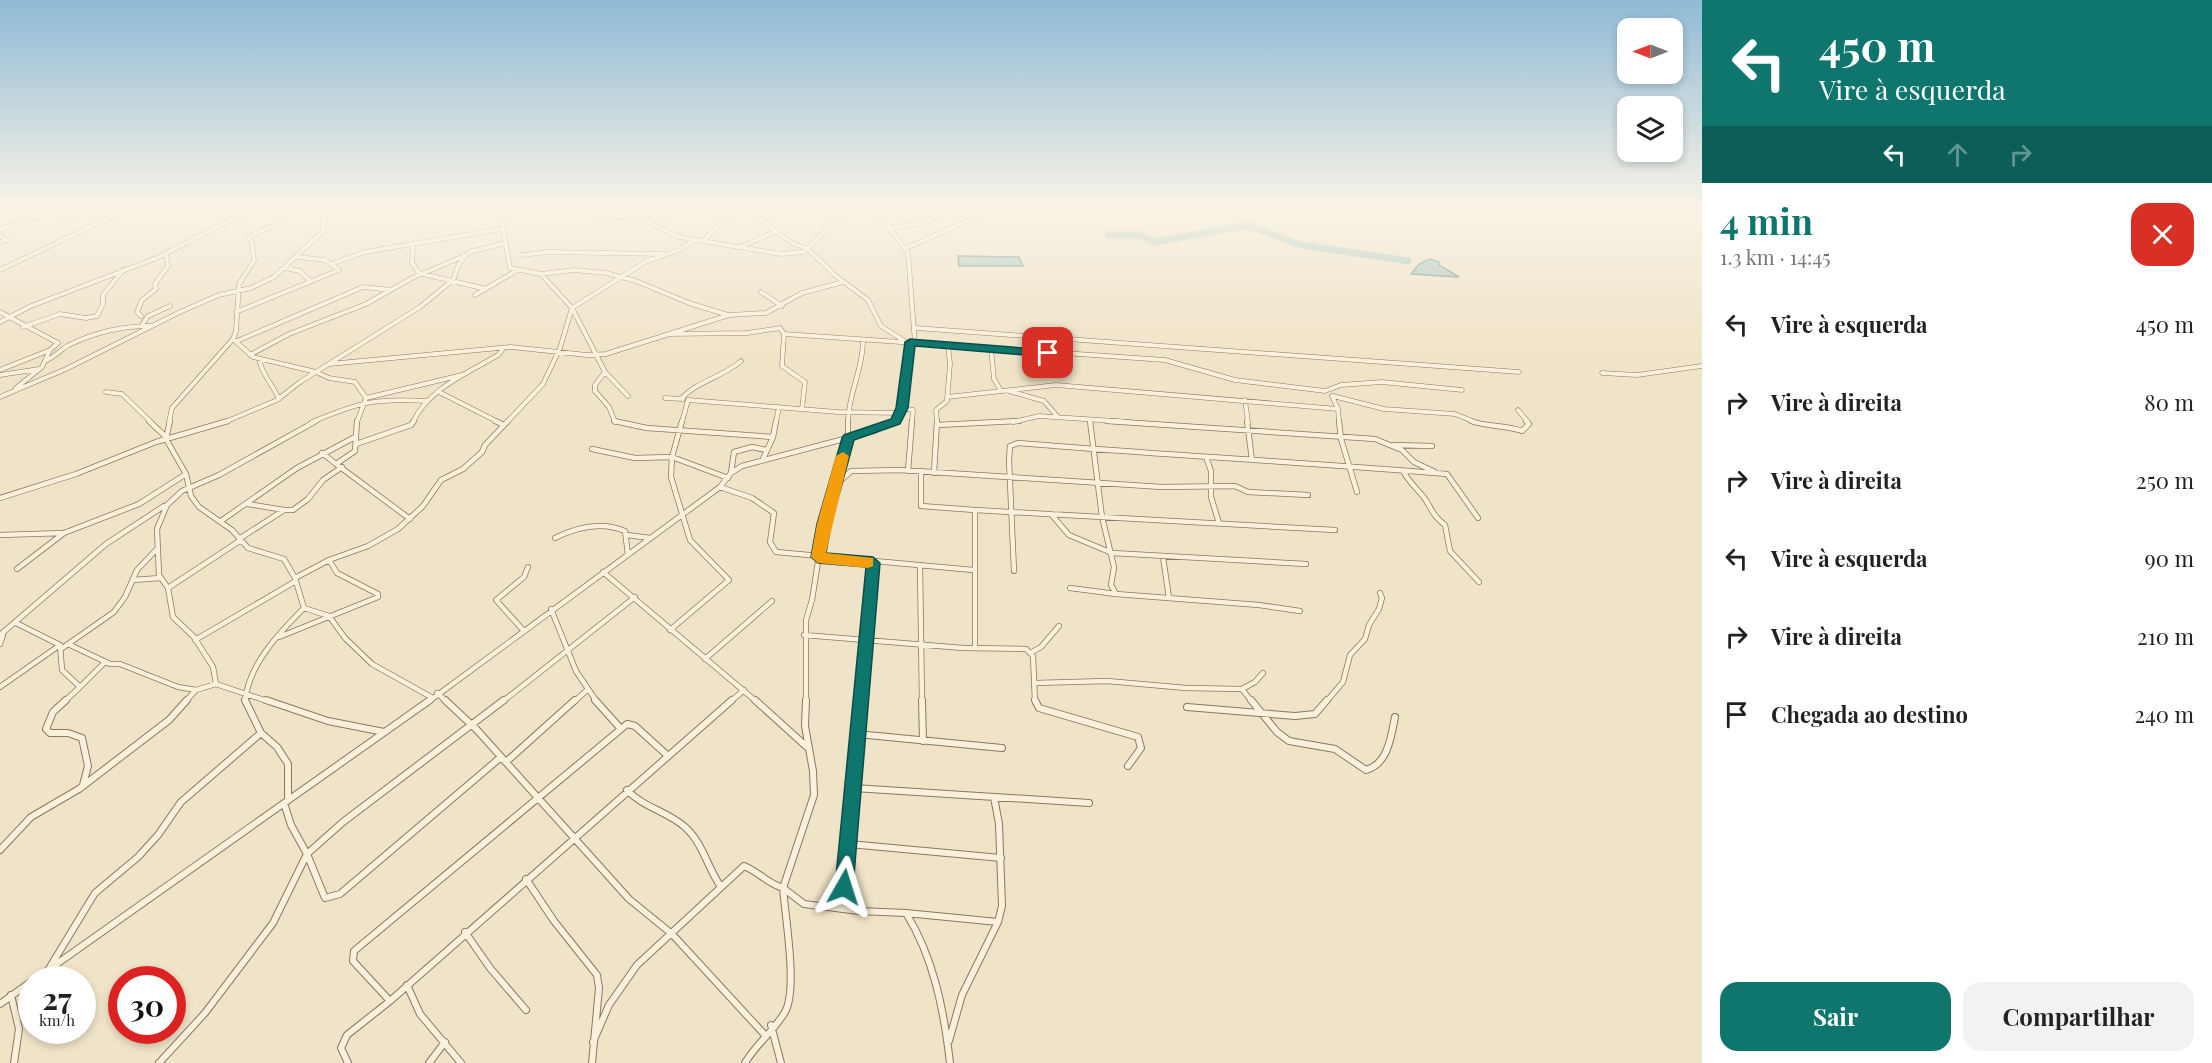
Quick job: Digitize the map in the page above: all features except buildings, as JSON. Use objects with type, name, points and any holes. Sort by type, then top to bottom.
[{"type":"street","points":[[0,270],[32,255]]},
{"type":"street","points":[[0,322],[31,306],[124,268],[164,255]]},
{"type":"street","points":[[143,317],[137,312],[142,305],[142,300],[156,289],[155,284],[168,266],[166,255]]},
{"type":"street","points":[[235,340],[238,291],[241,280],[254,261],[253,255]]},
{"type":"street","points":[[334,263],[358,255]]},
{"type":"street","points":[[413,255],[412,266],[423,274],[486,289]]},
{"type":"street","points":[[510,255],[510,268],[516,271],[533,271],[541,274],[572,308],[605,372],[628,396]]},
{"type":"street","points":[[195,640],[224,626],[329,560],[368,546],[410,519],[423,506],[441,480],[463,469],[482,452],[543,384],[558,350],[572,308],[620,276],[663,255]]},
{"type":"street","points":[[814,255],[843,282],[868,300],[881,326],[911,342]]},
{"type":"street","points":[[53,966],[384,732],[628,555],[720,487],[742,466],[889,426],[902,408],[911,342],[916,328],[907,255]]},
{"type":"street","points":[[0,397],[58,373],[218,296],[274,277],[297,256],[305,259],[321,257],[334,263],[338,271],[309,280],[236,312]]},
{"type":"street","points":[[249,355],[289,334],[366,304],[423,274],[466,256]]},
{"type":"street","points":[[0,498],[76,474],[165,437],[226,422],[279,399],[316,372],[412,312],[453,280],[466,256]]},
{"type":"street","points":[[23,327],[60,314],[94,317],[103,304],[104,293],[124,268]]},
{"type":"street","points":[[285,268],[300,271],[309,280]]},
{"type":"street","points":[[541,274],[584,268],[620,276],[729,315]]},
{"type":"street","points":[[475,295],[516,271]]},
{"type":"street","points":[[329,364],[503,348],[595,354],[616,352],[729,315],[760,315],[782,306],[802,293],[843,282]]},
{"type":"street","points":[[165,437],[172,408],[235,340],[363,288],[391,290]]},
{"type":"street","points":[[761,292],[782,306]]},
{"type":"street","points":[[47,360],[56,356],[64,348],[128,325],[170,306]]},
{"type":"street","points":[[0,312],[11,317],[23,327],[57,342],[40,369],[9,393]]},
{"type":"street","points":[[142,325],[143,317]]},
{"type":"street","points":[[128,325],[154,326]]},
{"type":"street","points":[[667,334],[747,333],[780,328],[784,334],[783,366],[805,384],[802,409]]},
{"type":"street","points":[[916,328],[1519,372]]},
{"type":"street","points":[[784,334],[1166,360],[1235,380],[1329,391],[1341,385],[1382,382],[1462,390]]},
{"type":"street","points":[[235,340],[249,355],[259,359],[316,372],[329,378],[355,382],[365,400],[355,427],[356,444],[353,454],[336,464]]},
{"type":"street","points":[[745,1063],[771,1025],[784,1014],[791,991],[783,888],[814,797],[813,767],[807,747],[803,716],[806,703],[804,635],[824,524],[848,438],[848,403],[856,385],[862,360],[863,341]]},
{"type":"street","points":[[934,473],[936,410],[946,403],[950,364],[948,345]]},
{"type":"street","points":[[356,444],[411,425],[416,414],[427,401],[498,355],[503,348]]},
{"type":"street","points":[[992,349],[994,379],[1004,390],[1044,401],[1057,416]]},
{"type":"street","points":[[0,370],[51,350]]},
{"type":"street","points":[[259,359],[260,368],[272,381],[279,399]]},
{"type":"street","points":[[681,399],[688,392],[730,372],[741,361]]},
{"type":"street","points":[[1602,373],[1636,375],[1702,366]]},
{"type":"street","points":[[0,375],[40,369]]},
{"type":"street","points":[[605,372],[595,385],[595,391],[609,407],[615,423],[773,437]]},
{"type":"street","points":[[0,644],[1,636],[106,544],[167,505],[188,488],[219,475],[306,424],[365,400],[465,375]]},
{"type":"street","points":[[947,397],[1032,386],[1085,386],[1126,392],[1245,400],[1338,410]]},
{"type":"street","points":[[1329,391],[1338,410],[1348,466],[1357,492]]},
{"type":"street","points":[[106,392],[122,394],[165,437],[175,459],[186,474],[192,499],[200,507],[221,521],[252,550],[284,559],[296,579],[304,608]]},
{"type":"street","points":[[439,392],[504,425]]},
{"type":"street","points":[[1333,396],[1384,409],[1455,414],[1479,424],[1504,425],[1522,431],[1529,424],[1518,410]]},
{"type":"street","points":[[665,398],[848,412],[899,413]]},
{"type":"street","points":[[365,400],[427,401]]},
{"type":"street","points":[[670,630],[729,580],[728,576],[690,540],[671,477],[672,458],[688,400]]},
{"type":"street","points":[[1245,400],[1252,460]]},
{"type":"street","points":[[763,459],[773,437],[779,407]]},
{"type":"street","points":[[902,408],[913,410],[908,471]]},
{"type":"street","points":[[937,425],[1009,423],[1039,416],[1057,416],[1341,435],[1375,439],[1392,445],[1402,450],[1414,462],[1441,474]]},
{"type":"street","points":[[1090,420],[1102,517],[1114,567],[1111,585],[1116,594]]},
{"type":"street","points":[[221,521],[322,453],[355,437]]},
{"type":"street","points":[[1014,571],[1010,451],[1014,444],[1252,460],[1285,460],[1441,474],[1450,476],[1478,518]]},
{"type":"street","points":[[1392,445],[1432,446]]},
{"type":"street","points":[[730,476],[734,452],[752,447],[766,450]]},
{"type":"street","points":[[592,449],[635,458],[672,458],[730,476]]},
{"type":"street","points":[[322,453],[410,519]]},
{"type":"street","points":[[1206,457],[1211,471],[1210,488],[1219,523]]},
{"type":"street","points":[[248,504],[293,510],[308,499],[323,480],[342,467]]},
{"type":"street","points":[[836,486],[851,471],[908,471],[1210,488],[1235,486],[1248,492],[1266,491],[1308,495]]},
{"type":"street","points":[[1403,471],[1412,487],[1427,502],[1431,514],[1445,525],[1453,555],[1479,582]]},
{"type":"street","points":[[921,473],[919,503],[921,506],[1219,523],[1264,528],[1335,530]]},
{"type":"street","points":[[0,535],[64,532],[136,506],[186,474]]},
{"type":"street","points":[[720,487],[752,498],[774,513],[770,542],[776,552],[873,563],[973,570]]},
{"type":"street","points":[[167,505],[158,523],[157,549],[160,578],[168,588],[173,616],[195,640],[213,667],[216,684]]},
{"type":"street","points":[[168,588],[284,510]]},
{"type":"street","points":[[975,510],[973,570],[975,648]]},
{"type":"street","points":[[1051,514],[1070,535],[1112,553],[1306,564]]},
{"type":"street","points":[[555,538],[571,531],[600,525],[620,528],[627,535],[650,538]]},
{"type":"street","points":[[17,568],[64,532]]},
{"type":"street","points":[[627,535],[628,555]]},
{"type":"street","points":[[0,687],[114,612],[137,570],[157,549]]},
{"type":"street","points":[[1163,557],[1169,598]]},
{"type":"street","points":[[277,638],[379,595],[337,573],[329,560]]},
{"type":"street","points":[[842,908],[873,563]]},
{"type":"street","points":[[920,566],[923,741]]},
{"type":"street","points":[[523,630],[496,600],[524,577],[528,567]]},
{"type":"street","points":[[603,572],[744,690],[807,747]]},
{"type":"street","points":[[133,580],[160,578]]},
{"type":"street","points":[[1070,588],[1116,594],[1259,605],[1300,611]]},
{"type":"street","points":[[1187,707],[1260,711],[1295,716],[1319,712],[1343,682],[1350,655],[1365,639],[1369,625],[1382,603],[1380,593]]},
{"type":"street","points":[[159,1063],[205,1013],[273,923],[307,854],[343,822],[635,597]]},
{"type":"street","points":[[705,659],[772,601]]},
{"type":"street","points":[[304,608],[329,616],[345,638],[372,664],[418,692],[431,697]]},
{"type":"street","points":[[304,608],[277,638],[258,666],[245,701],[261,733],[277,747],[288,764],[286,802],[291,825],[307,854],[321,892],[326,898],[335,897],[587,690]]},
{"type":"street","points":[[551,609],[567,650],[587,690],[621,729]]},
{"type":"street","points":[[16,623],[61,647]]},
{"type":"street","points":[[1032,652],[1041,647],[1059,626]]},
{"type":"street","points":[[804,635],[975,648],[1026,649],[1032,652]]},
{"type":"street","points":[[68,644],[92,653],[105,662],[120,664],[178,687],[196,690],[216,684],[328,722],[384,732]]},
{"type":"street","points":[[61,647],[62,670],[80,687]]},
{"type":"street","points":[[1032,652],[1035,702],[1045,711],[1137,737],[1141,748],[1128,766]]},
{"type":"street","points":[[83,785],[88,765],[82,738],[68,733],[50,733],[46,729],[53,712],[105,662]]},
{"type":"street","points":[[1035,683],[1107,681],[1186,688],[1242,689],[1255,682],[1263,673]]},
{"type":"street","points":[[1242,689],[1289,741],[1317,748],[1335,749],[1366,770],[1377,766],[1383,755],[1395,717]]},
{"type":"street","points":[[0,850],[31,817],[83,785],[169,720],[196,690]]},
{"type":"street","points":[[348,1063],[341,1048],[343,1040],[407,986],[666,755],[744,690]]},
{"type":"street","points":[[437,693],[471,725],[629,899],[672,934],[764,1034]]},
{"type":"street","points":[[390,1001],[353,961],[354,951],[627,724],[633,724],[666,755]]},
{"type":"street","points":[[51,966],[95,894],[138,857],[193,790],[261,733]]},
{"type":"street","points":[[857,734],[1002,748]]},
{"type":"street","points":[[854,788],[1089,803]]},
{"type":"street","points":[[627,790],[640,803],[677,821],[688,830],[699,846],[712,876],[721,887]]},
{"type":"street","points":[[948,1042],[962,995],[998,922],[1002,895],[994,797]]},
{"type":"street","points":[[849,844],[1000,858]]},
{"type":"street","points":[[593,1042],[609,1005],[637,965],[744,866],[757,871],[769,884],[783,888],[800,903],[998,922]]},
{"type":"street","points":[[526,879],[554,921],[597,975],[599,988],[592,1063]]},
{"type":"street","points":[[906,913],[912,920],[929,963],[948,1042],[950,1063]]},
{"type":"street","points":[[465,932],[490,968],[526,1010]]},
{"type":"street","points":[[407,986],[420,1014],[461,1063]]},
{"type":"street","points":[[0,1004],[18,991]]},
{"type":"street","points":[[11,996],[21,1028],[20,1043],[14,1063]]},
{"type":"street","points":[[771,1025],[776,1036],[780,1063]]},
{"type":"street","points":[[429,1063],[445,1042]]},
{"type":"water","points":[[958,256],[1019,257],[1023,266],[959,266]]},
{"type":"water","points":[[1430,259],[1439,262],[1439,265],[1459,277],[1411,274],[1419,264]]},
{"type":"waterway","points":[[1366,255],[1408,261]]},
{"type":"slow traffic","points":[[843,456],[824,524],[818,557],[868,562]]},
{"type":"route","points":[[844,887],[873,563],[818,557],[824,524],[848,438],[889,426],[895,421],[902,408],[910,342],[1048,353]]}]
